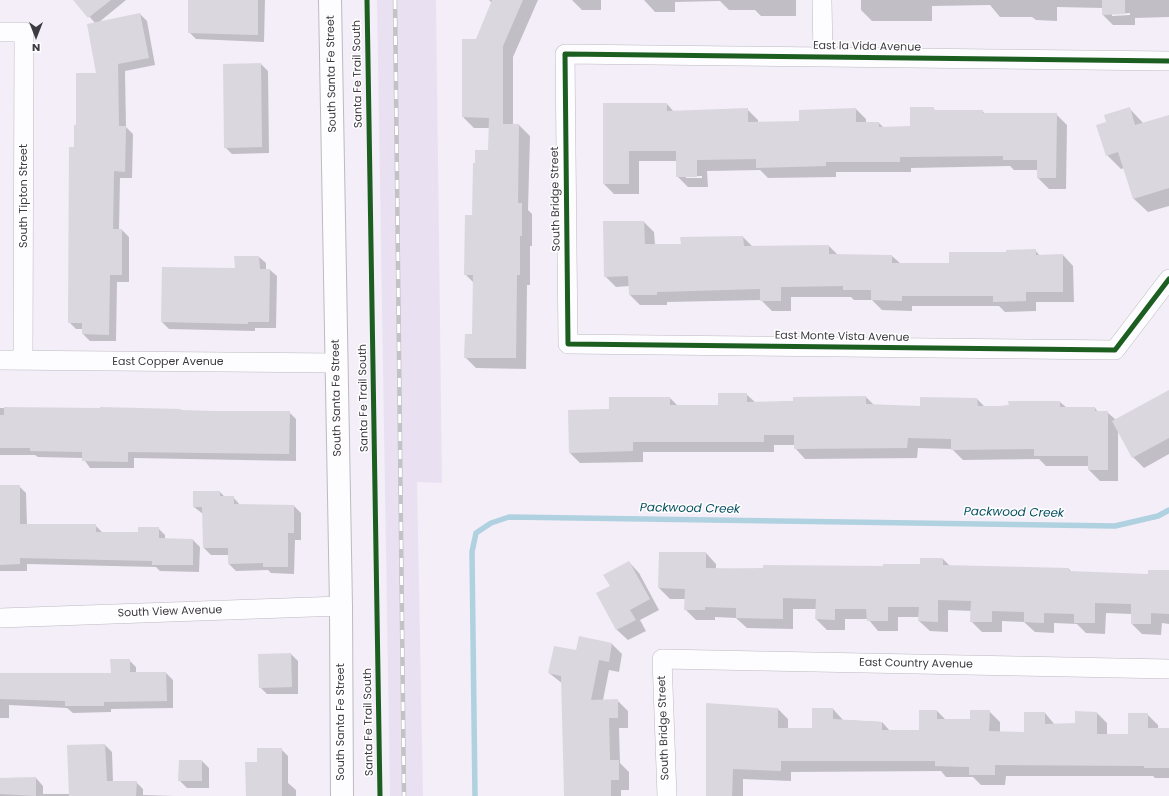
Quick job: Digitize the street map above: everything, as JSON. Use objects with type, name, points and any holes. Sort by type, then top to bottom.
[{"type":"street","name":"South Santa Fe Street","points":[[330,0],[341,606],[342,796]]},
{"type":"street","points":[[822,0],[823,56]]},
{"type":"street","name":"South Tipton Street","points":[[0,32],[24,32],[23,360]]},
{"type":"street","name":"East la Vida Avenue","points":[[565,54],[1169,61]]},
{"type":"street","name":"South Bridge Street","points":[[565,54],[568,344]]},
{"type":"street","name":"East Monte Vista Avenue","points":[[568,344],[1115,350],[1169,279]]},
{"type":"street","name":"East Copper Avenue","points":[[0,360],[337,363]]},
{"type":"street","name":"South View Avenue","points":[[0,618],[341,606]]},
{"type":"street","name":"South Bridge Street","points":[[662,659],[667,796]]},
{"type":"street","name":"East Country Avenue","points":[[662,659],[1169,669]]},
{"type":"shaded area","points":[[377,0],[436,0],[442,483],[417,482],[423,796],[390,796]]},
{"type":"building","points":[[73,0],[111,0],[88,18]]},
{"type":"building","points":[[188,0],[258,0],[258,35],[188,33]]},
{"type":"building","points":[[492,0],[523,0],[503,46],[503,124],[519,124],[518,203],[522,203],[522,236],[520,236],[520,275],[517,275],[516,358],[464,358],[465,334],[472,334],[473,275],[464,275],[465,215],[472,215],[473,163],[475,163],[475,150],[488,150],[489,118],[462,117],[462,39],[476,39]]},
{"type":"building","points":[[1102,0],[1125,0],[1125,14],[1102,15]]},
{"type":"building","points":[[140,13],[149,58],[118,64],[119,126],[126,126],[125,172],[114,171],[113,229],[122,229],[122,275],[110,275],[109,335],[82,334],[82,323],[68,323],[69,147],[74,147],[74,125],[76,125],[76,73],[96,73],[87,24]]},
{"type":"building","points":[[261,63],[262,147],[224,148],[223,64]]},
{"type":"building","points":[[603,103],[667,103],[667,111],[748,108],[748,122],[799,121],[799,110],[856,108],[856,122],[879,122],[879,127],[910,126],[910,107],[934,107],[934,110],[983,110],[983,113],[1057,113],[1056,178],[1037,178],[1037,160],[1003,160],[1003,156],[900,157],[900,162],[826,162],[826,166],[756,168],[756,159],[697,160],[697,177],[676,177],[676,151],[629,151],[629,184],[603,184]]},
{"type":"building","points":[[1130,107],[1135,125],[1169,115],[1169,188],[1133,199],[1118,152],[1106,156],[1096,125],[1106,122],[1104,115]]},
{"type":"building","points":[[603,221],[644,221],[645,244],[681,244],[680,237],[743,236],[744,246],[829,245],[829,254],[892,255],[892,263],[949,263],[949,252],[1006,252],[1006,250],[1036,249],[1036,255],[1063,254],[1063,292],[1026,292],[1026,301],[993,302],[993,296],[902,296],[902,301],[871,300],[871,290],[843,290],[843,286],[781,287],[781,301],[760,301],[760,289],[657,292],[657,295],[629,295],[628,276],[604,277]]},
{"type":"building","points":[[234,256],[259,256],[260,269],[270,269],[269,322],[248,322],[248,324],[161,322],[162,267],[235,268]]},
{"type":"building","points":[[1169,390],[1169,438],[1132,458],[1112,421]]},
{"type":"building","points":[[718,393],[747,393],[747,402],[793,401],[793,397],[866,396],[866,404],[920,406],[920,397],[977,398],[978,406],[1009,406],[1008,401],[1060,401],[1060,407],[1095,407],[1095,411],[1108,411],[1108,470],[1088,470],[1088,456],[1034,456],[1034,449],[951,450],[951,439],[908,438],[907,448],[794,449],[794,435],[764,435],[764,442],[633,442],[633,451],[569,453],[568,410],[609,409],[609,397],[670,397],[670,405],[718,405]]},
{"type":"building","points":[[4,407],[100,407],[181,409],[181,411],[290,411],[289,454],[128,452],[128,462],[82,461],[82,452],[30,451],[30,448],[0,448],[0,415],[4,415]]},
{"type":"building","points":[[0,485],[20,485],[20,524],[96,524],[96,532],[138,532],[138,527],[159,527],[159,538],[193,539],[193,565],[152,565],[152,561],[20,558],[20,564],[0,565]]},
{"type":"building","points":[[193,491],[220,491],[220,496],[234,496],[234,504],[294,505],[294,533],[288,533],[288,567],[263,567],[263,563],[228,564],[228,548],[203,548],[202,507],[193,507]]},
{"type":"building","points":[[659,552],[706,552],[706,568],[763,569],[763,565],[883,566],[883,564],[920,564],[920,558],[943,558],[943,565],[1069,568],[1069,571],[1148,574],[1148,570],[1169,570],[1169,614],[1151,613],[1151,624],[1131,624],[1131,604],[1095,603],[1095,623],[1074,623],[1074,614],[1044,613],[1044,623],[1024,622],[1024,612],[992,611],[992,622],[970,622],[971,601],[938,600],[938,622],[918,621],[919,607],[888,607],[888,621],[867,621],[866,609],[835,609],[835,620],[815,619],[816,599],[783,598],[783,619],[736,618],[736,608],[705,607],[705,610],[684,610],[685,589],[658,588]]},
{"type":"building","points":[[629,561],[650,599],[630,610],[636,620],[616,630],[596,593],[610,586],[603,575]]},
{"type":"building","points":[[579,636],[612,643],[609,662],[599,660],[591,700],[618,699],[618,718],[609,718],[610,760],[619,760],[619,780],[611,780],[611,796],[564,796],[561,676],[548,673],[554,646],[576,650]]},
{"type":"building","points":[[291,653],[292,687],[259,688],[258,654]]},
{"type":"building","points":[[110,659],[130,659],[130,672],[166,672],[167,701],[104,702],[104,706],[65,706],[65,701],[0,699],[0,673],[111,673]]},
{"type":"building","points":[[706,703],[778,708],[778,728],[812,728],[812,708],[833,708],[833,719],[882,722],[882,730],[919,730],[919,710],[937,710],[937,719],[970,719],[970,710],[990,710],[989,731],[1024,732],[1024,712],[1045,712],[1045,724],[1075,723],[1075,711],[1097,712],[1097,734],[1128,734],[1128,713],[1148,713],[1148,728],[1169,728],[1169,768],[1144,768],[1144,766],[995,765],[995,775],[969,775],[969,767],[935,766],[935,761],[781,761],[781,771],[733,769],[732,796],[706,796]]},
{"type":"building","points":[[105,744],[107,781],[137,781],[136,796],[69,796],[67,745]]},
{"type":"building","points":[[257,748],[282,748],[282,796],[246,796],[245,762],[257,762]]},
{"type":"building","points":[[179,760],[202,760],[202,781],[178,781]]},
{"type":"building","points":[[36,777],[36,796],[0,794],[0,778]]},
{"type":"waterway","name":"Packwood Creek","points":[[475,796],[472,552],[476,533],[491,523],[509,517],[1115,526],[1158,516],[1169,510]]},
{"type":"railway","points":[[395,0],[404,796]]},
{"type":"cycle path","name":"Santa Fe Trail South","points":[[367,0],[380,796]]},
{"type":"cycle path","points":[[1169,61],[565,54],[568,344],[1115,350],[1169,279]]}]
